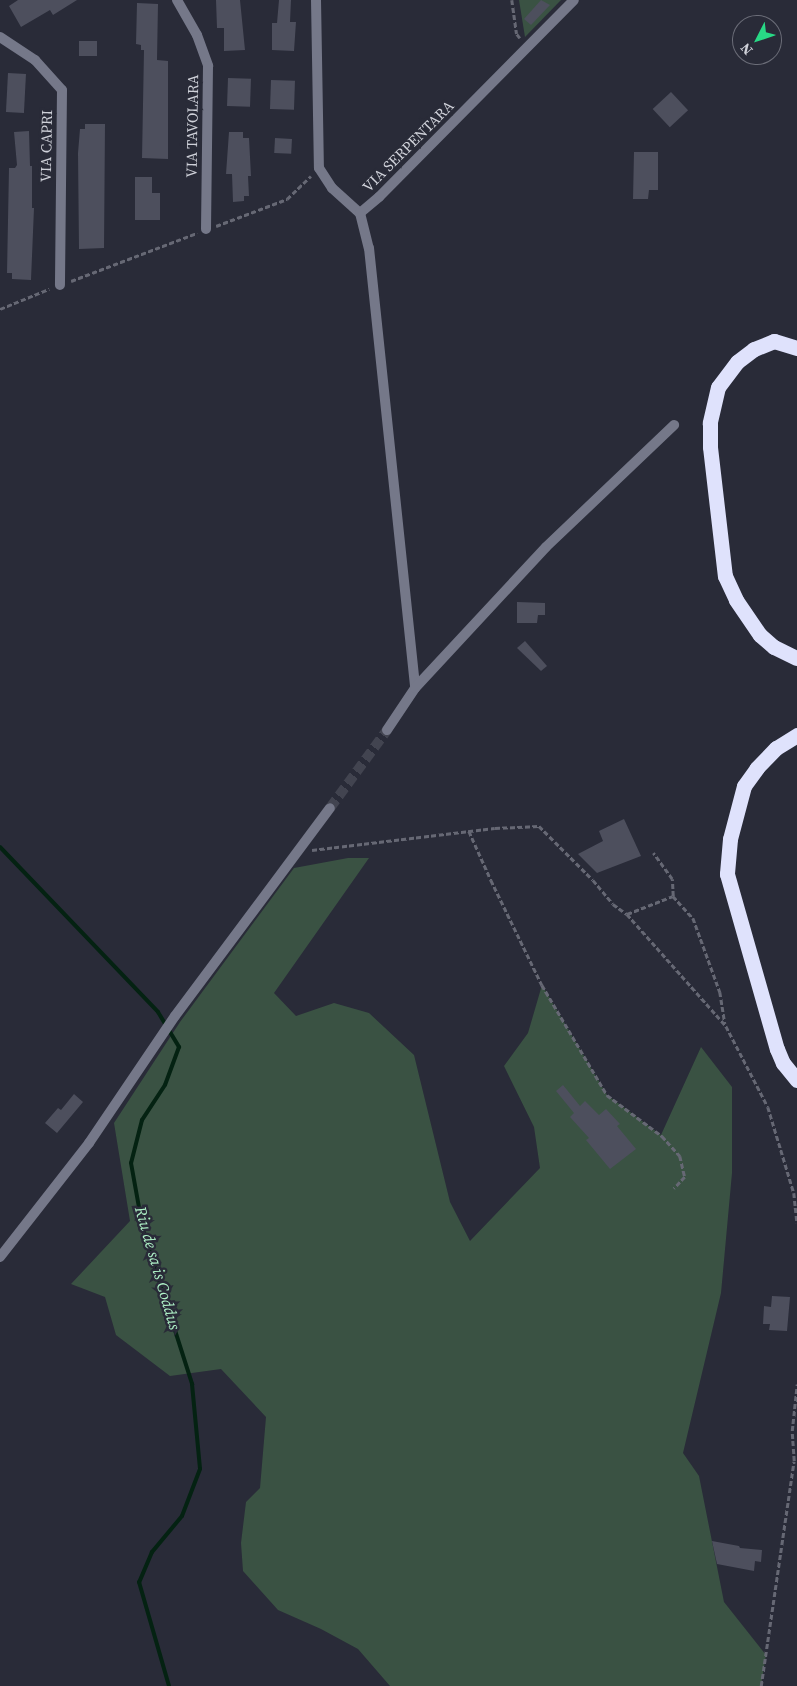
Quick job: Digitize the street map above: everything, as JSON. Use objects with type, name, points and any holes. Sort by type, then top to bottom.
[{"type":"highway","points":[[797,348],[774,341],[746,355],[728,372],[718,387],[713,404],[710,439],[724,576],[736,600],[760,635],[774,647],[797,658]]},
{"type":"highway","points":[[797,735],[776,748],[756,768],[744,786],[730,839],[727,874],[777,1050],[783,1064],[797,1080]]},
{"type":"street","name":"VIA TAVOLARA","points":[[177,0],[197,35],[208,66],[206,230]]},
{"type":"street","points":[[316,0],[319,168]]},
{"type":"street","name":"VIA SERPENTARA","points":[[319,168],[332,188],[360,213],[574,0]]},
{"type":"street","name":"VIA CAPRI","points":[[0,37],[35,60],[62,90],[60,285]]},
{"type":"street","points":[[360,213],[369,248],[415,688]]},
{"type":"street","points":[[387,730],[415,688],[546,547],[674,425]]},
{"type":"street","points":[[0,1257],[89,1144],[171,1022],[330,808]]},
{"type":"path","points":[[512,0],[517,34],[528,47]]},
{"type":"path","points":[[0,309],[287,199],[319,168]]},
{"type":"path","points":[[299,852],[469,831],[539,826],[614,904],[627,914],[726,1026],[768,1107],[794,1193],[797,1223]]},
{"type":"path","points":[[469,831],[490,880],[542,985],[607,1095],[662,1136],[680,1156],[685,1177],[674,1189]]},
{"type":"path","points":[[653,853],[672,879],[674,896],[693,918],[720,992],[726,1026]]},
{"type":"path","points":[[627,914],[674,896]]},
{"type":"path","points":[[761,1686],[794,1461],[792,1431],[797,1384]]},
{"type":"path","points":[[792,1431],[797,1431]]},
{"type":"green space","points":[[519,0],[561,0],[525,37]]},
{"type":"green space","points":[[348,858],[369,858],[274,993],[296,1016],[334,1003],[369,1013],[414,1055],[450,1202],[470,1241],[540,1168],[534,1127],[504,1066],[528,1033],[542,985],[607,1095],[661,1135],[701,1047],[732,1087],[732,1173],[721,1293],[683,1453],[699,1476],[724,1602],[766,1655],[761,1686],[390,1686],[358,1649],[321,1629],[278,1610],[243,1571],[241,1543],[246,1502],[260,1488],[266,1417],[221,1369],[170,1376],[116,1335],[105,1297],[71,1284],[130,1221],[114,1123],[180,1022],[294,868]]},
{"type":"building","points":[[18,0],[77,0],[53,15],[50,10],[21,27],[9,6]]},
{"type":"building","points":[[216,0],[240,0],[245,50],[224,51],[224,28],[217,28]]},
{"type":"building","points":[[279,0],[291,0],[290,22],[296,22],[294,51],[272,50],[272,23],[277,23]]},
{"type":"building","points":[[541,0],[550,5],[531,25],[524,19]]},
{"type":"building","points":[[137,3],[158,4],[157,60],[168,61],[168,159],[142,158],[144,50],[141,50],[141,45],[136,44]]},
{"type":"building","points":[[79,41],[97,41],[97,56],[79,56]]},
{"type":"building","points":[[8,73],[26,74],[24,113],[6,112]]},
{"type":"building","points":[[228,78],[251,79],[250,107],[227,106]]},
{"type":"building","points":[[271,80],[295,81],[294,110],[270,109]]},
{"type":"building","points":[[671,92],[688,110],[670,127],[653,109]]},
{"type":"building","points":[[85,124],[105,124],[104,248],[79,249],[78,153],[80,129],[85,129]]},
{"type":"building","points":[[29,131],[30,166],[32,166],[32,208],[34,208],[31,280],[12,279],[12,273],[7,273],[9,168],[15,168],[17,165],[14,132]]},
{"type":"building","points":[[229,132],[243,132],[243,138],[249,138],[251,176],[248,176],[249,196],[244,196],[244,201],[233,202],[232,174],[226,174]]},
{"type":"building","points":[[275,138],[292,139],[291,154],[274,153]]},
{"type":"building","points":[[634,152],[658,152],[658,190],[649,190],[648,199],[633,199]]},
{"type":"building","points":[[135,177],[152,177],[152,193],[160,193],[160,220],[135,220]]},
{"type":"building","points":[[517,602],[545,603],[545,615],[538,615],[537,623],[517,623]]},
{"type":"building","points":[[525,641],[547,666],[541,671],[517,648]]},
{"type":"building","points":[[624,819],[641,856],[597,873],[578,854],[603,841],[599,831]]},
{"type":"building","points":[[563,1085],[580,1106],[585,1101],[599,1115],[606,1109],[620,1124],[617,1126],[636,1149],[610,1169],[586,1140],[589,1138],[570,1117],[574,1113],[556,1091]]},
{"type":"building","points":[[74,1094],[83,1102],[57,1133],[45,1123],[58,1108],[61,1110]]},
{"type":"building","points":[[772,1296],[790,1297],[787,1331],[769,1330],[770,1324],[763,1324],[764,1306],[771,1307]]},
{"type":"building","points":[[712,1541],[739,1546],[740,1548],[762,1550],[761,1562],[755,1561],[754,1571],[717,1564]]},
{"type":"waterway","name":"Riu de sa is Coddus","points":[[0,847],[158,1012],[179,1047],[165,1085],[142,1120],[131,1163],[143,1230],[192,1384],[200,1469],[182,1516],[152,1552],[139,1582],[169,1686]]},
{"type":"tunnel","points":[[330,808],[387,730]]}]
